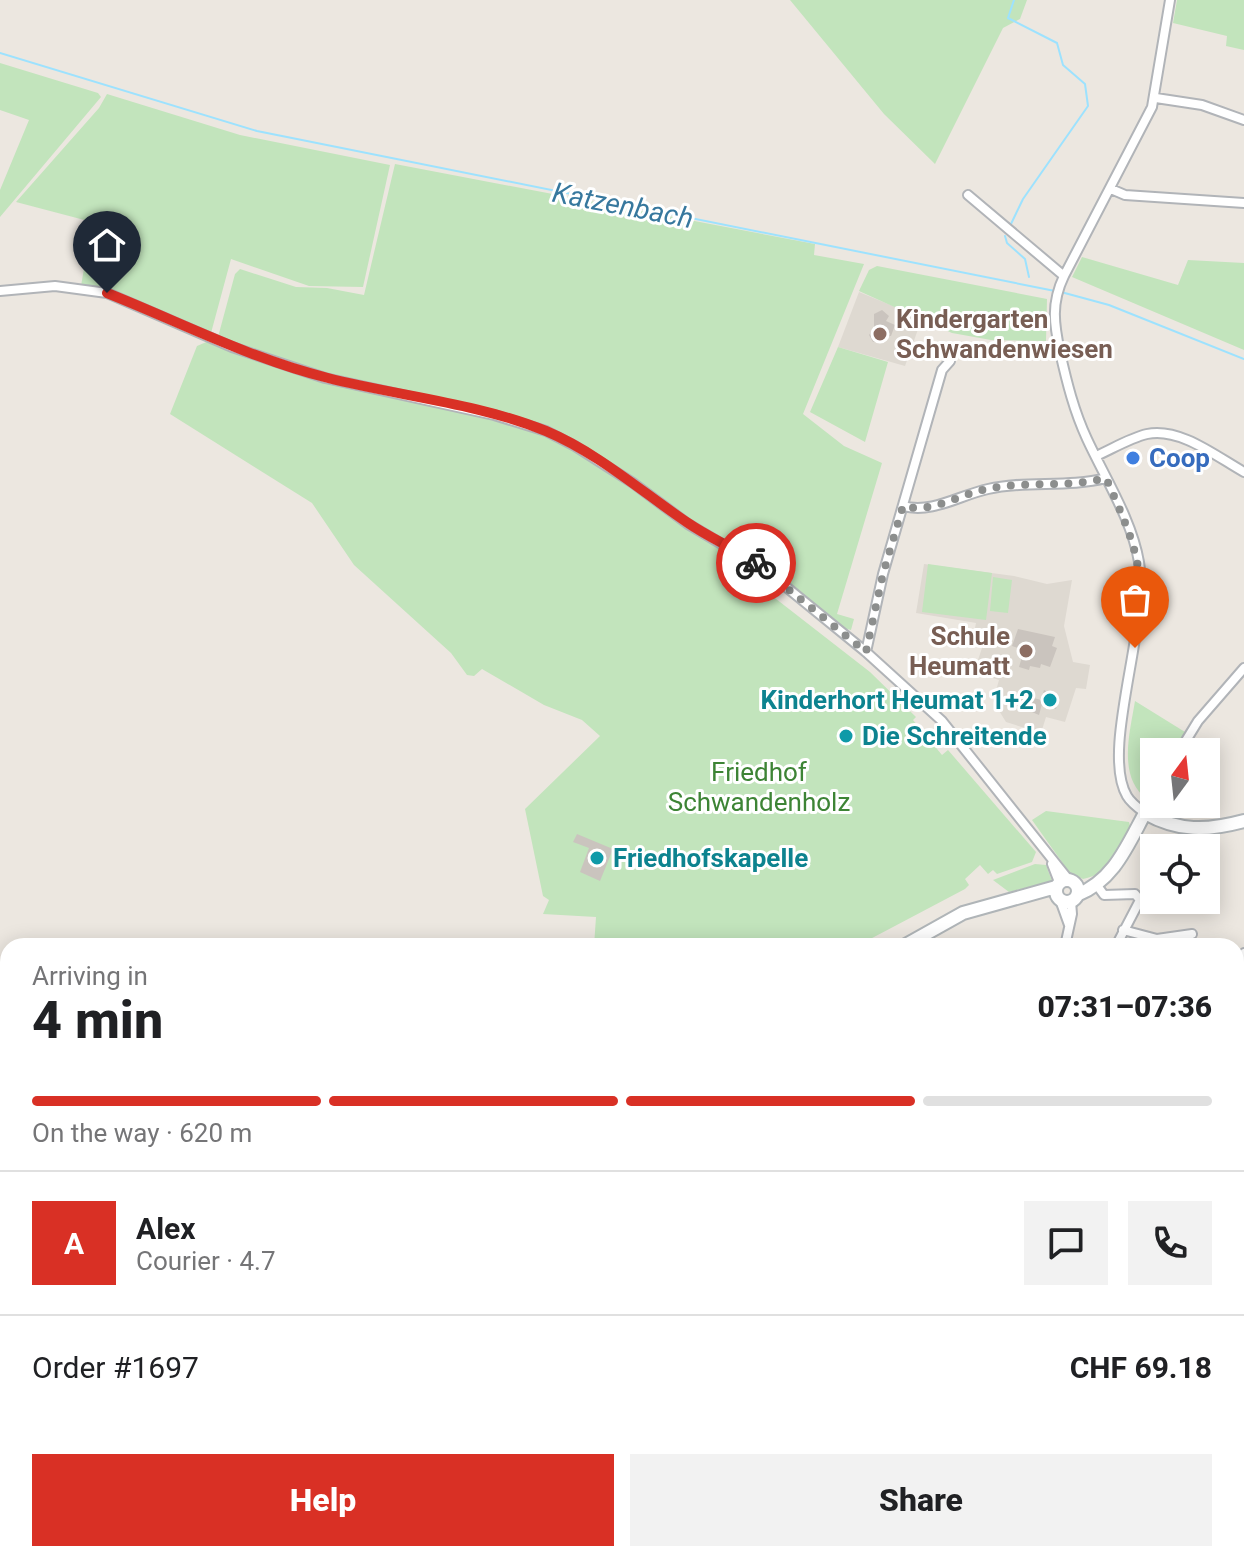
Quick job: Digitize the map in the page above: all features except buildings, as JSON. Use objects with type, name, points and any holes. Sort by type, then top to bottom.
[{"type":"street","points":[[1140,809],[1128,798],[1118,758],[1140,618],[1141,576],[1133,540],[1071,399],[1054,328],[1059,286],[1156,98],[1170,0]]},
{"type":"street","points":[[1156,98],[1202,105],[1244,120]]},
{"type":"street","points":[[1111,189],[1125,195],[1244,203]]},
{"type":"street","points":[[968,195],[1064,276]]},
{"type":"street","points":[[0,291],[55,286],[107,293],[226,345],[325,378],[494,415],[546,431],[575,446],[633,483],[688,524],[755,563],[866,652],[948,727],[1049,856],[1066,891],[1070,926],[1067,938]]},
{"type":"street","points":[[866,652],[883,574],[942,370],[950,361]]},
{"type":"street","points":[[1096,456],[1139,437],[1165,434],[1186,440],[1244,472]]},
{"type":"street","points":[[903,506],[920,510],[971,493],[1016,484],[1106,478]]},
{"type":"street","points":[[1188,738],[1198,721],[1244,668]]},
{"type":"street","points":[[918,938],[963,913],[1023,896],[1096,884],[1119,863],[1142,818]]},
{"type":"street","points":[[1156,818],[1173,826],[1197,830],[1244,821]]},
{"type":"street","points":[[1096,884],[1104,895],[1138,896],[1140,900],[1120,938]]},
{"type":"street","points":[[1123,930],[1153,938]]},
{"type":"street","points":[[1164,938],[1192,934]]},
{"type":"shaded area","name":"Kindergarten Schwandenwiesen","points":[[859,292],[922,318],[905,366],[838,347]]},
{"type":"shaded area","name":"Schule Heumatt","points":[[924,564],[1014,576],[1047,584],[1072,580],[1064,626],[1073,662],[1090,665],[1086,689],[1076,688],[1065,722],[1046,717],[1041,733],[1006,722],[993,701],[999,680],[974,672],[986,636],[975,628],[976,623],[916,613]]},
{"type":"green space","points":[[790,0],[1027,0],[1020,19],[1003,28],[935,164],[884,114]]},
{"type":"green space","points":[[1177,0],[1244,0],[1244,50],[1226,46],[1227,36],[1173,23]]},
{"type":"green space","points":[[0,63],[98,93],[101,97],[0,217],[0,190],[29,120],[0,110]]},
{"type":"green space","points":[[107,94],[240,135],[390,165],[363,287],[309,286],[231,259],[211,333],[108,289],[81,286],[92,222],[16,202],[99,108]]},
{"type":"green space","name":"Friedhof Schwandenholz","points":[[395,164],[815,244],[814,255],[864,264],[803,414],[844,446],[882,463],[837,614],[854,619],[851,630],[839,627],[763,562],[766,555],[744,574],[870,672],[916,717],[913,720],[942,755],[948,750],[1036,852],[1032,862],[997,874],[993,870],[988,874],[980,865],[965,879],[969,885],[965,889],[872,938],[595,938],[596,917],[543,914],[549,900],[543,896],[525,809],[600,736],[582,720],[544,705],[482,669],[474,676],[467,675],[451,653],[354,565],[312,503],[170,414],[197,346],[218,337],[235,274],[240,269],[296,287],[327,288],[364,295]]},
{"type":"green space","points":[[1082,257],[1178,285],[1188,260],[1244,263],[1244,350],[1072,277]]},
{"type":"green space","points":[[877,266],[1047,299],[1046,341],[991,340],[952,333],[859,291],[869,270]]},
{"type":"green space","points":[[838,347],[888,362],[865,442],[810,412]]},
{"type":"green space","points":[[928,564],[992,573],[986,620],[922,612]]},
{"type":"green space","points":[[993,577],[1012,580],[1008,613],[990,611]]},
{"type":"green space","points":[[1135,701],[1185,732],[1181,738],[1140,738],[1140,792],[1129,766]]},
{"type":"green space","points":[[1046,811],[1129,822],[1130,826],[1108,866],[1083,879],[1069,872],[1032,820]]},
{"type":"green space","points":[[1035,864],[1046,865],[1052,881],[1009,892],[993,880]]},
{"type":"waterway","points":[[1010,226],[1023,199],[1088,106],[1085,84],[1063,65],[1057,43],[1008,18],[1014,0]]},
{"type":"waterway","name":"Katzenbach","points":[[0,53],[257,131],[1055,291]]},
{"type":"waterway","points":[[1005,236],[1007,243],[1025,259],[1029,277]]},
{"type":"waterway","name":"Katzenbach","points":[[1061,292],[1109,305],[1244,359]]},
{"type":"way so far","points":[[756,563],[866,652],[867,637],[903,506],[920,510],[971,493],[1016,484],[1106,478],[1139,558],[1141,606],[1135,648]]},
{"type":"place","name":"Kindergarten Schwandenwiesen","points":[[880,334]]},
{"type":"place","name":"Coop","points":[[1133,458]]},
{"type":"place","name":"Schule Heumatt","points":[[1026,651]]},
{"type":"place","name":"Kinderhort Heumat 1+2","points":[[1050,700]]},
{"type":"place","name":"Die Schreitende","points":[[846,736]]},
{"type":"place","name":"Friedhofskapelle","points":[[597,858]]},
{"type":"route","points":[[107,293],[226,345],[325,378],[494,415],[546,431],[633,483],[688,524],[756,563]]}]
